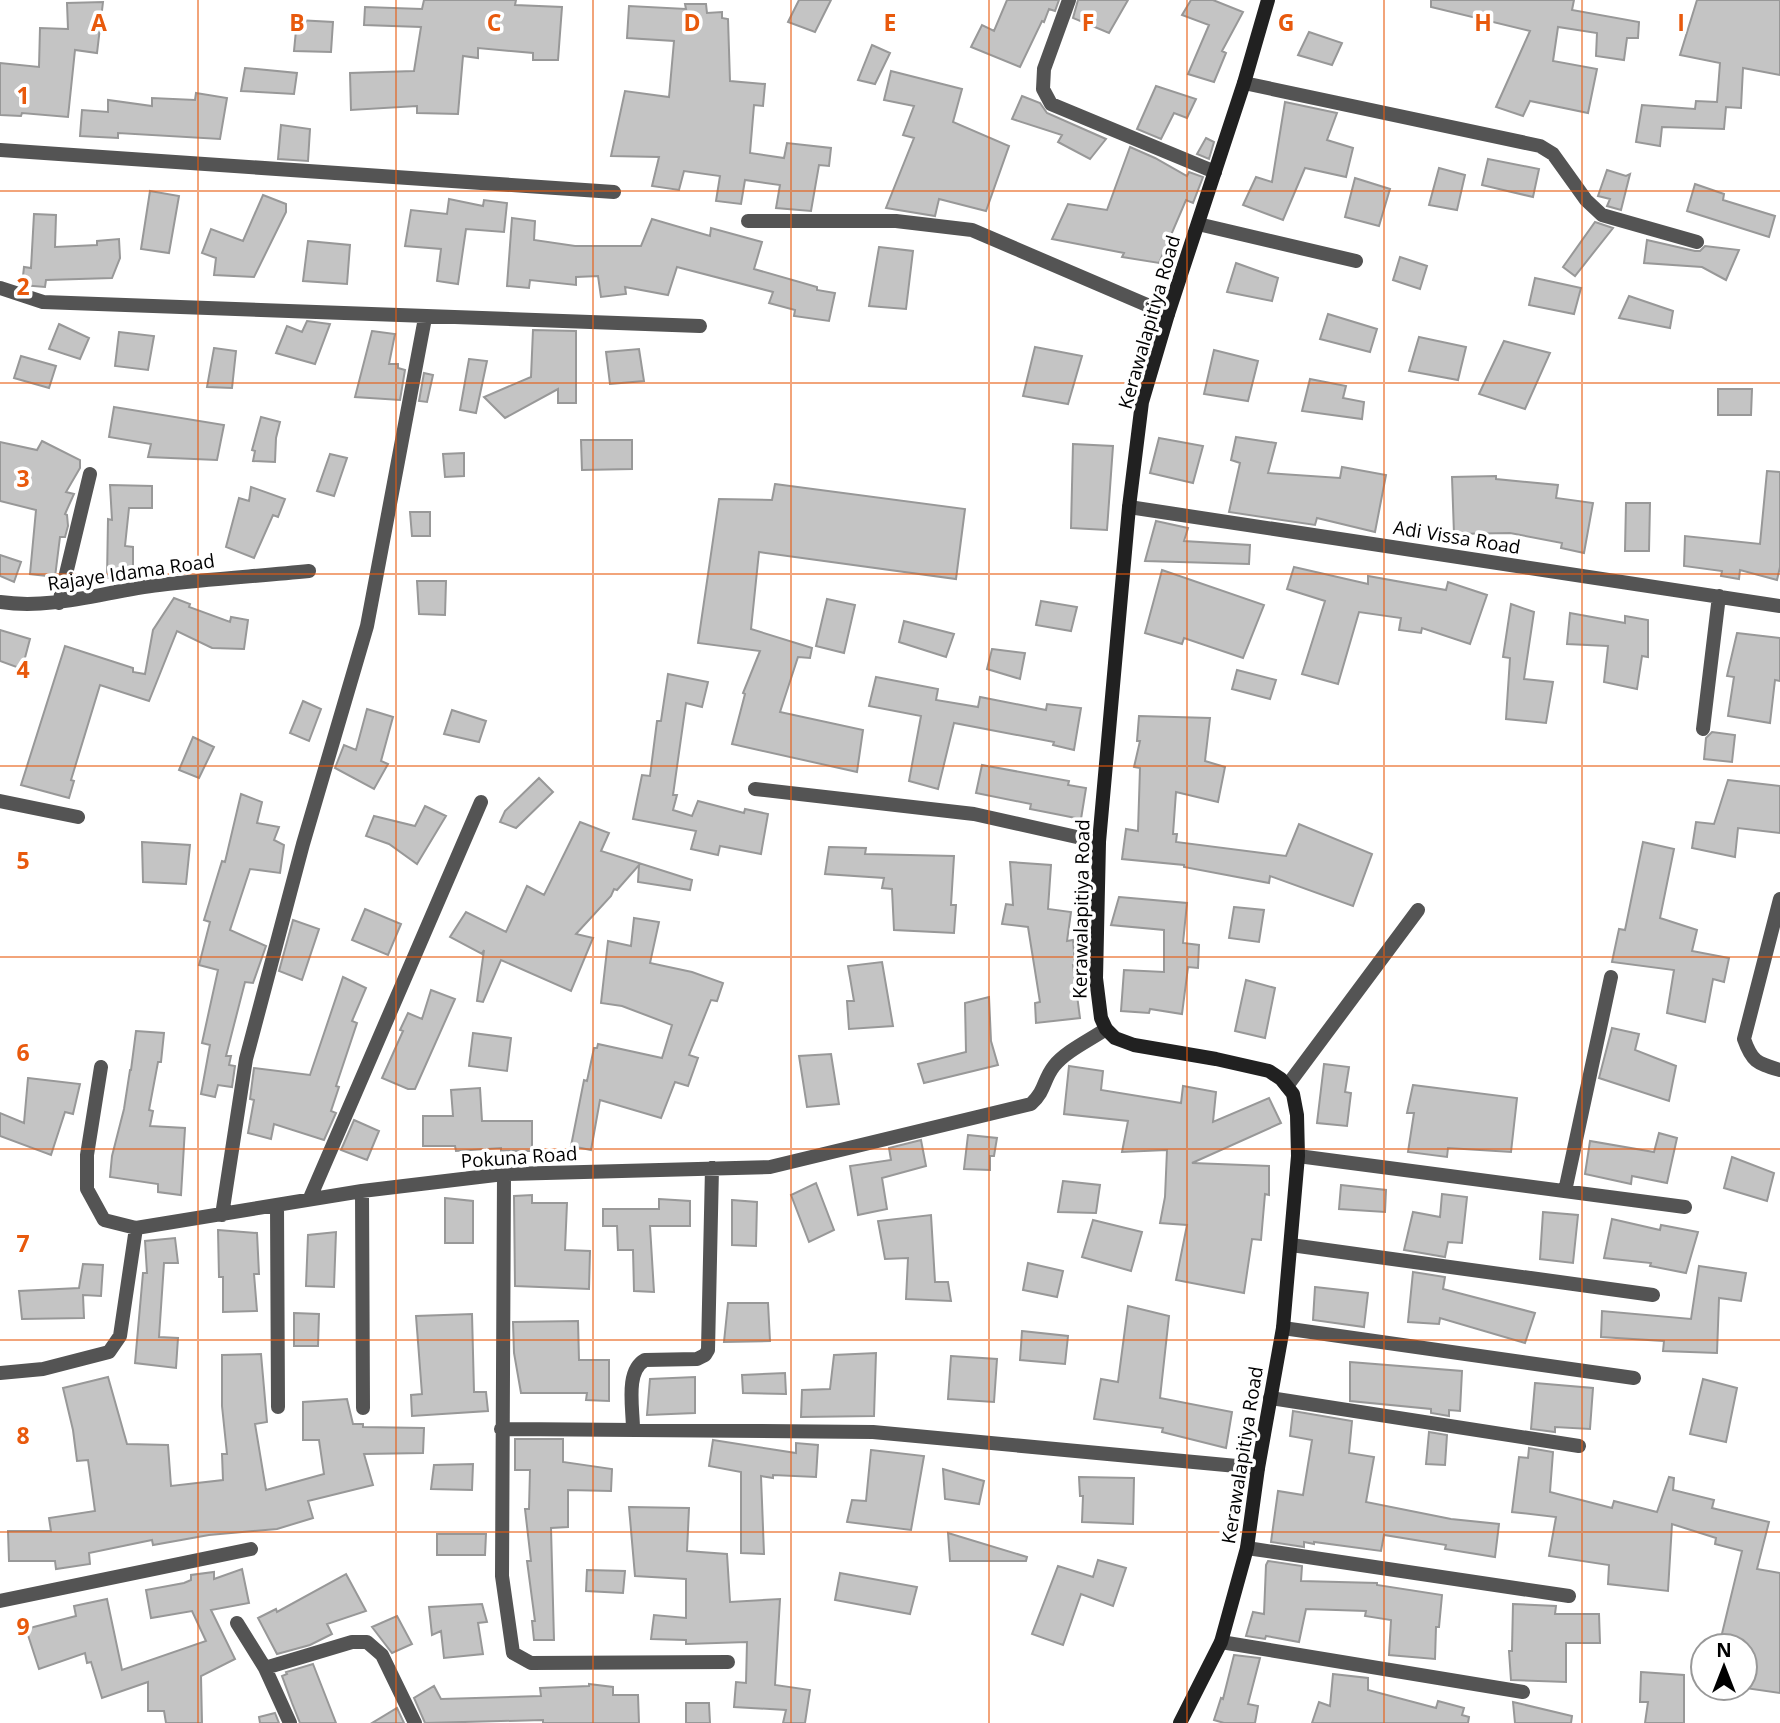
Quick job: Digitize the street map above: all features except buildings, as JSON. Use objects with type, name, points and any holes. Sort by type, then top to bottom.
[{"type":"street","points":[[1069,0],[1044,69],[1043,89],[1051,104],[1215,172]]},
{"type":"street","name":"Kerawalapitiya Road","points":[[1106,1029],[1101,1018],[1096,978],[1099,842],[1129,507],[1142,402],[1268,0]]},
{"type":"street","points":[[1244,83],[1540,146],[1553,154],[1586,200],[1602,215],[1697,242]]},
{"type":"street","points":[[0,150],[614,192]]},
{"type":"street","points":[[748,221],[896,221],[972,230],[1168,314]]},
{"type":"street","points":[[1198,224],[1356,261]]},
{"type":"street","points":[[0,288],[43,302],[700,326]]},
{"type":"street","points":[[222,1215],[246,1059],[303,844],[367,626],[425,318]]},
{"type":"street","points":[[59,603],[90,474]]},
{"type":"street","name":"Adi Vissa Road","points":[[1129,507],[1780,606]]},
{"type":"street","name":"Rajaye Idama Road","points":[[0,602],[59,603],[158,585],[309,571]]},
{"type":"street","points":[[1703,729],[1719,596]]},
{"type":"street","points":[[755,789],[974,814],[1099,842]]},
{"type":"street","points":[[0,801],[78,817]]},
{"type":"street","points":[[310,1199],[481,802]]},
{"type":"street","points":[[1780,899],[1744,1039],[1750,1056],[1761,1064],[1780,1070]]},
{"type":"street","points":[[1106,1029],[1115,1038],[1134,1045],[1269,1071],[1287,1086],[1418,910]]},
{"type":"street","points":[[1565,1191],[1611,977]]},
{"type":"street","name":"Pokuna Road","points":[[136,1228],[362,1191],[504,1174],[770,1167],[1031,1104],[1042,1094],[1049,1073],[1057,1062],[1106,1029]]},
{"type":"street","points":[[0,1373],[43,1369],[109,1352],[120,1336],[136,1228],[104,1220],[87,1189],[87,1155],[101,1067]]},
{"type":"street","name":"Kerawalapitiya Road","points":[[1180,1723],[1222,1642],[1247,1548],[1283,1328],[1291,1245],[1298,1156],[1296,1104],[1287,1086]]},
{"type":"street","points":[[1298,1156],[1685,1207]]},
{"type":"street","points":[[633,1429],[633,1373],[638,1364],[645,1360],[697,1359],[708,1350],[712,1168]]},
{"type":"street","points":[[504,1174],[502,1576],[513,1653],[531,1663],[728,1662]]},
{"type":"street","points":[[362,1191],[363,1408]]},
{"type":"street","points":[[277,1205],[278,1407]]},
{"type":"street","points":[[1291,1245],[1653,1295]]},
{"type":"street","points":[[1283,1328],[1634,1378]]},
{"type":"street","points":[[1270,1398],[1579,1446]]},
{"type":"street","points":[[501,1429],[873,1432],[1258,1468]]},
{"type":"street","points":[[1247,1548],[1569,1596]]},
{"type":"street","points":[[0,1601],[251,1549]]},
{"type":"street","points":[[237,1623],[265,1668],[290,1723]]},
{"type":"street","points":[[265,1668],[352,1642],[367,1642],[382,1656],[415,1723]]},
{"type":"street","points":[[1222,1642],[1523,1692]]}]
